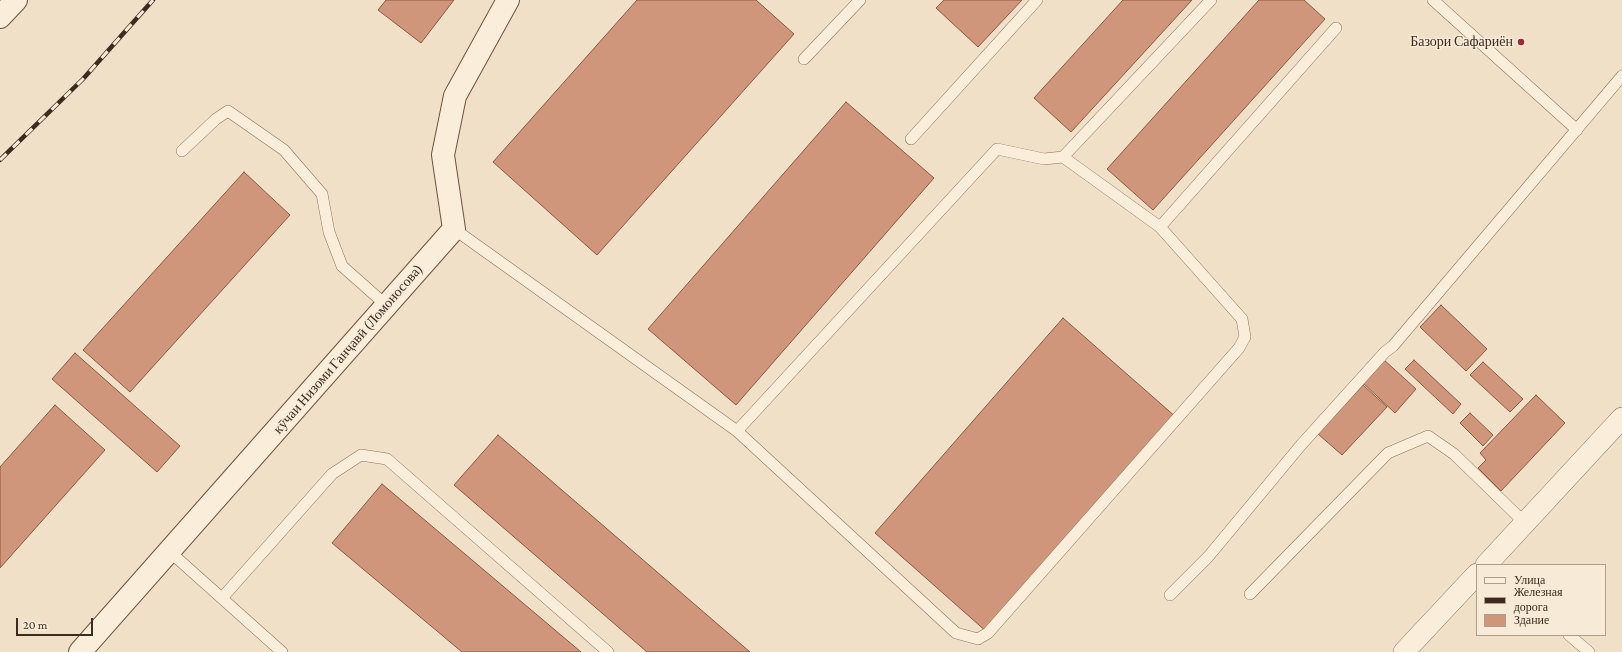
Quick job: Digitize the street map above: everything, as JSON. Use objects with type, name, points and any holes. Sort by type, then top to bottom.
[{"type":"street","points":[[0,17],[16,0]]},
{"type":"street","points":[[454,229],[443,155],[455,96],[508,0]]},
{"type":"street","name":"кӯчаи Низоми Ганҷавӣ (Ломоносова)","points":[[80,652],[454,229]]},
{"type":"street","points":[[1487,564],[1622,418]]},
{"type":"street","points":[[1404,652],[1476,575]]},
{"type":"lane","points":[[804,59],[860,0]]},
{"type":"lane","points":[[911,139],[1038,0]]},
{"type":"lane","points":[[1063,158],[1211,0]]},
{"type":"lane","points":[[1432,0],[1577,130]]},
{"type":"lane","points":[[1160,227],[1336,28]]},
{"type":"lane","points":[[1170,595],[1208,557],[1301,445],[1385,352],[1393,346],[1622,76]]},
{"type":"lane","points":[[182,151],[216,118],[228,111],[284,150],[322,194],[329,232],[342,266],[386,305]]},
{"type":"lane","points":[[454,229],[737,431],[956,633],[978,639],[994,627],[1239,348],[1245,337],[1242,319],[1160,227],[1063,158],[1044,159],[997,148],[737,431]]},
{"type":"lane","points":[[1250,594],[1388,453],[1428,436],[1454,454],[1525,523]]},
{"type":"lane","points":[[222,598],[332,474],[361,455],[387,459],[608,652]]},
{"type":"lane","points":[[169,551],[282,652]]},
{"type":"lane","points":[[1570,636],[1589,652]]},
{"type":"building","points":[[386,0],[454,0],[421,43],[378,10]]},
{"type":"building","points":[[637,0],[756,0],[794,34],[597,255],[493,162]]},
{"type":"building","points":[[944,0],[1022,0],[978,47],[936,8]]},
{"type":"building","points":[[1123,0],[1192,0],[1071,132],[1034,98]]},
{"type":"building","points":[[1259,0],[1304,0],[1325,19],[1153,210],[1107,169]]},
{"type":"building","points":[[846,102],[934,178],[736,405],[648,329]]},
{"type":"building","points":[[244,172],[290,215],[130,392],[83,350]]},
{"type":"building","points":[[1441,305],[1487,349],[1466,371],[1420,327]]},
{"type":"building","points":[[1063,318],[1177,418],[988,633],[875,533]]},
{"type":"building","points":[[75,353],[180,446],[157,472],[52,379]]},
{"type":"building","points":[[1383,359],[1416,389],[1395,413],[1362,382]]},
{"type":"building","points":[[1414,360],[1461,404],[1453,414],[1405,369]]},
{"type":"building","points":[[1483,362],[1523,399],[1510,412],[1470,375]]},
{"type":"building","points":[[1363,385],[1387,407],[1342,455],[1318,434]]},
{"type":"building","points":[[1536,395],[1565,423],[1501,491],[1478,468],[1486,460],[1480,453]]},
{"type":"building","points":[[55,405],[105,450],[0,568],[0,467]]},
{"type":"building","points":[[1470,413],[1493,435],[1483,446],[1460,423]]},
{"type":"building","points":[[498,435],[750,652],[647,652],[454,485]]},
{"type":"building","points":[[382,484],[581,652],[462,652],[332,543]]},
{"type":"railway","points":[[0,160],[83,79],[153,0]]},
{"type":"place","name":"Базори Сафариён","points":[[1521,42]]}]
